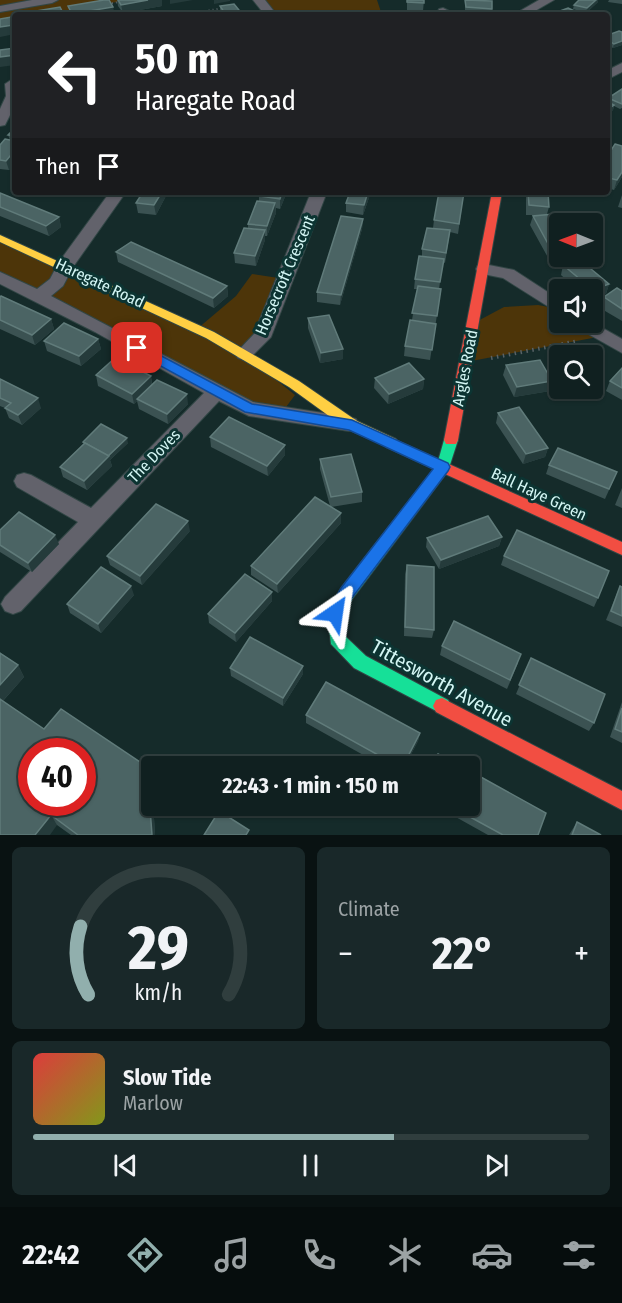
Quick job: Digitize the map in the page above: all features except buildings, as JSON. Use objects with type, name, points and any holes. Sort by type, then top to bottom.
[{"type":"street","points":[[0,9],[52,0]]},
{"type":"street","points":[[525,12],[548,0]]},
{"type":"street","points":[[11,84],[12,90]]},
{"type":"street","points":[[0,122],[12,98]]},
{"type":"street","points":[[39,296],[57,282],[65,266],[116,195]]},
{"type":"street","name":"Horsecroft Crescent","points":[[244,354],[262,337],[318,195]]},
{"type":"street","name":"Argles Road","points":[[443,467],[450,447],[496,195]]},
{"type":"street","name":"Haregate Road","points":[[0,238],[65,266],[244,354],[294,384],[352,425],[443,467]]},
{"type":"street","points":[[484,269],[508,274],[549,301]]},
{"type":"street","name":"Haregate Road","points":[[0,277],[249,409],[352,425]]},
{"type":"street","points":[[598,333],[622,347]]},
{"type":"street","points":[[269,413],[286,407],[295,395],[294,384]]},
{"type":"street","name":"The Doves","points":[[13,604],[216,392]]},
{"type":"street","name":"Ball Haye Green","points":[[443,467],[622,549]]},
{"type":"street","name":"Tittesworth Avenue","points":[[443,467],[347,593],[335,613],[337,639],[360,662],[622,801]]},
{"type":"street","points":[[24,481],[93,520]]},
{"type":"path","points":[[106,4],[128,0]]},
{"type":"path","points":[[198,12],[260,1]]},
{"type":"path","points":[[466,362],[603,336]]},
{"type":"shaded area","points":[[0,0],[128,0],[60,12],[12,12],[12,20],[0,22]]},
{"type":"shaded area","points":[[259,0],[377,0],[381,12],[269,12]]},
{"type":"shaded area","points":[[0,238],[197,329],[236,296],[252,274],[285,279],[244,354],[295,395],[286,407],[269,413],[0,277]]},
{"type":"shaded area","points":[[538,305],[549,307],[549,333],[598,333],[603,336],[466,362],[474,323],[504,307]]},
{"type":"traffic: fast","points":[[442,706],[360,662],[337,639],[335,613],[347,593],[443,467],[451,440]]},
{"type":"traffic: slow","points":[[0,238],[210,335],[294,384],[352,425],[391,443]]},
{"type":"traffic: jam","points":[[451,440],[496,195]]},
{"type":"traffic: jam","points":[[391,443],[622,549]]},
{"type":"traffic: jam","points":[[442,706],[622,801]]},
{"type":"route","points":[[137,348],[249,409],[352,425],[443,467],[347,593],[335,613]]}]
